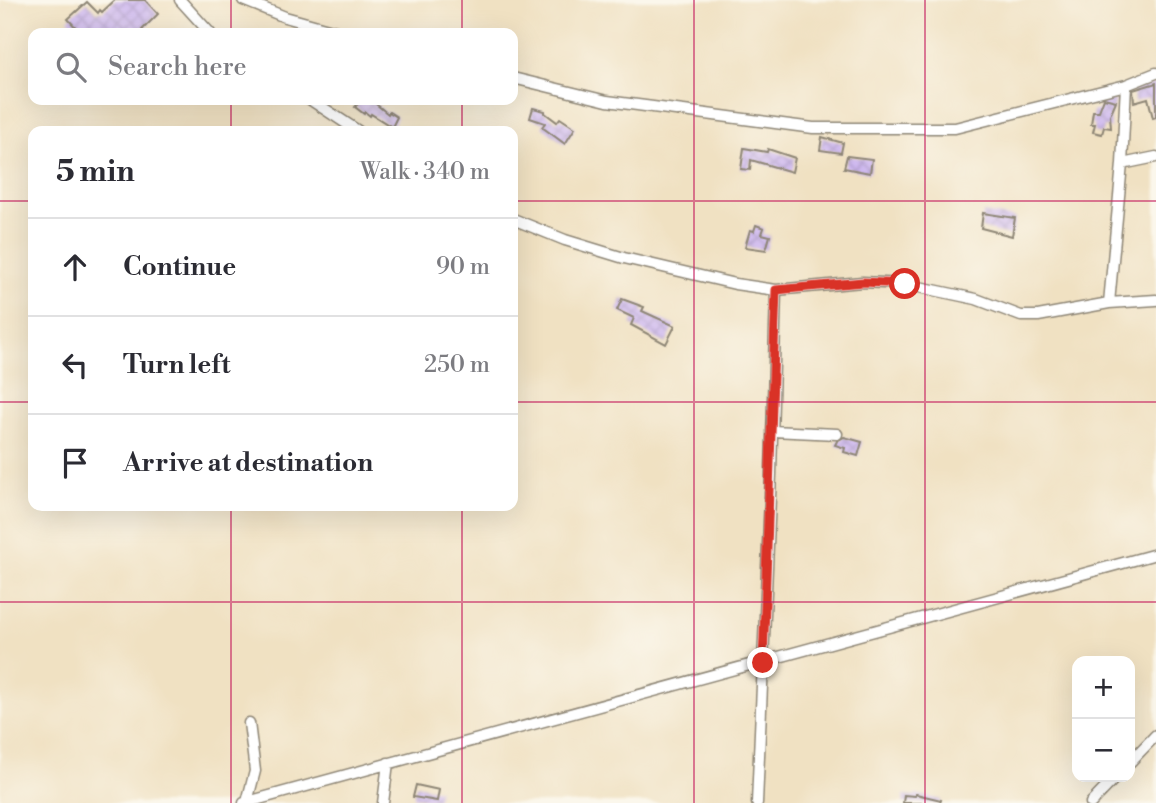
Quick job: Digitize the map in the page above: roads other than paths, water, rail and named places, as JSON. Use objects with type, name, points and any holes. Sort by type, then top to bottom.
[{"type":"street","points":[[180,0],[205,28]]},
{"type":"street","points":[[243,0],[285,17],[325,28]]},
{"type":"street","points":[[518,79],[607,101],[813,128],[955,128],[1126,85],[1156,73]]},
{"type":"street","points":[[1109,303],[1126,85]]},
{"type":"street","points":[[319,105],[351,126]]},
{"type":"street","points":[[1122,163],[1156,157]]},
{"type":"street","points":[[518,221],[565,240],[624,257],[723,282],[776,290],[863,282],[905,284],[976,299],[1021,316],[1038,316],[1109,303],[1156,300]]},
{"type":"street","points":[[757,803],[776,290]]},
{"type":"street","points":[[772,431],[837,434]]},
{"type":"street","points":[[246,803],[1156,554]]},
{"type":"street","points":[[246,803],[255,771],[249,723]]},
{"type":"street","points":[[1135,757],[1156,735]]},
{"type":"street","points":[[383,803],[388,763]]},
{"type":"street","points":[[1091,803],[1111,782]]}]
